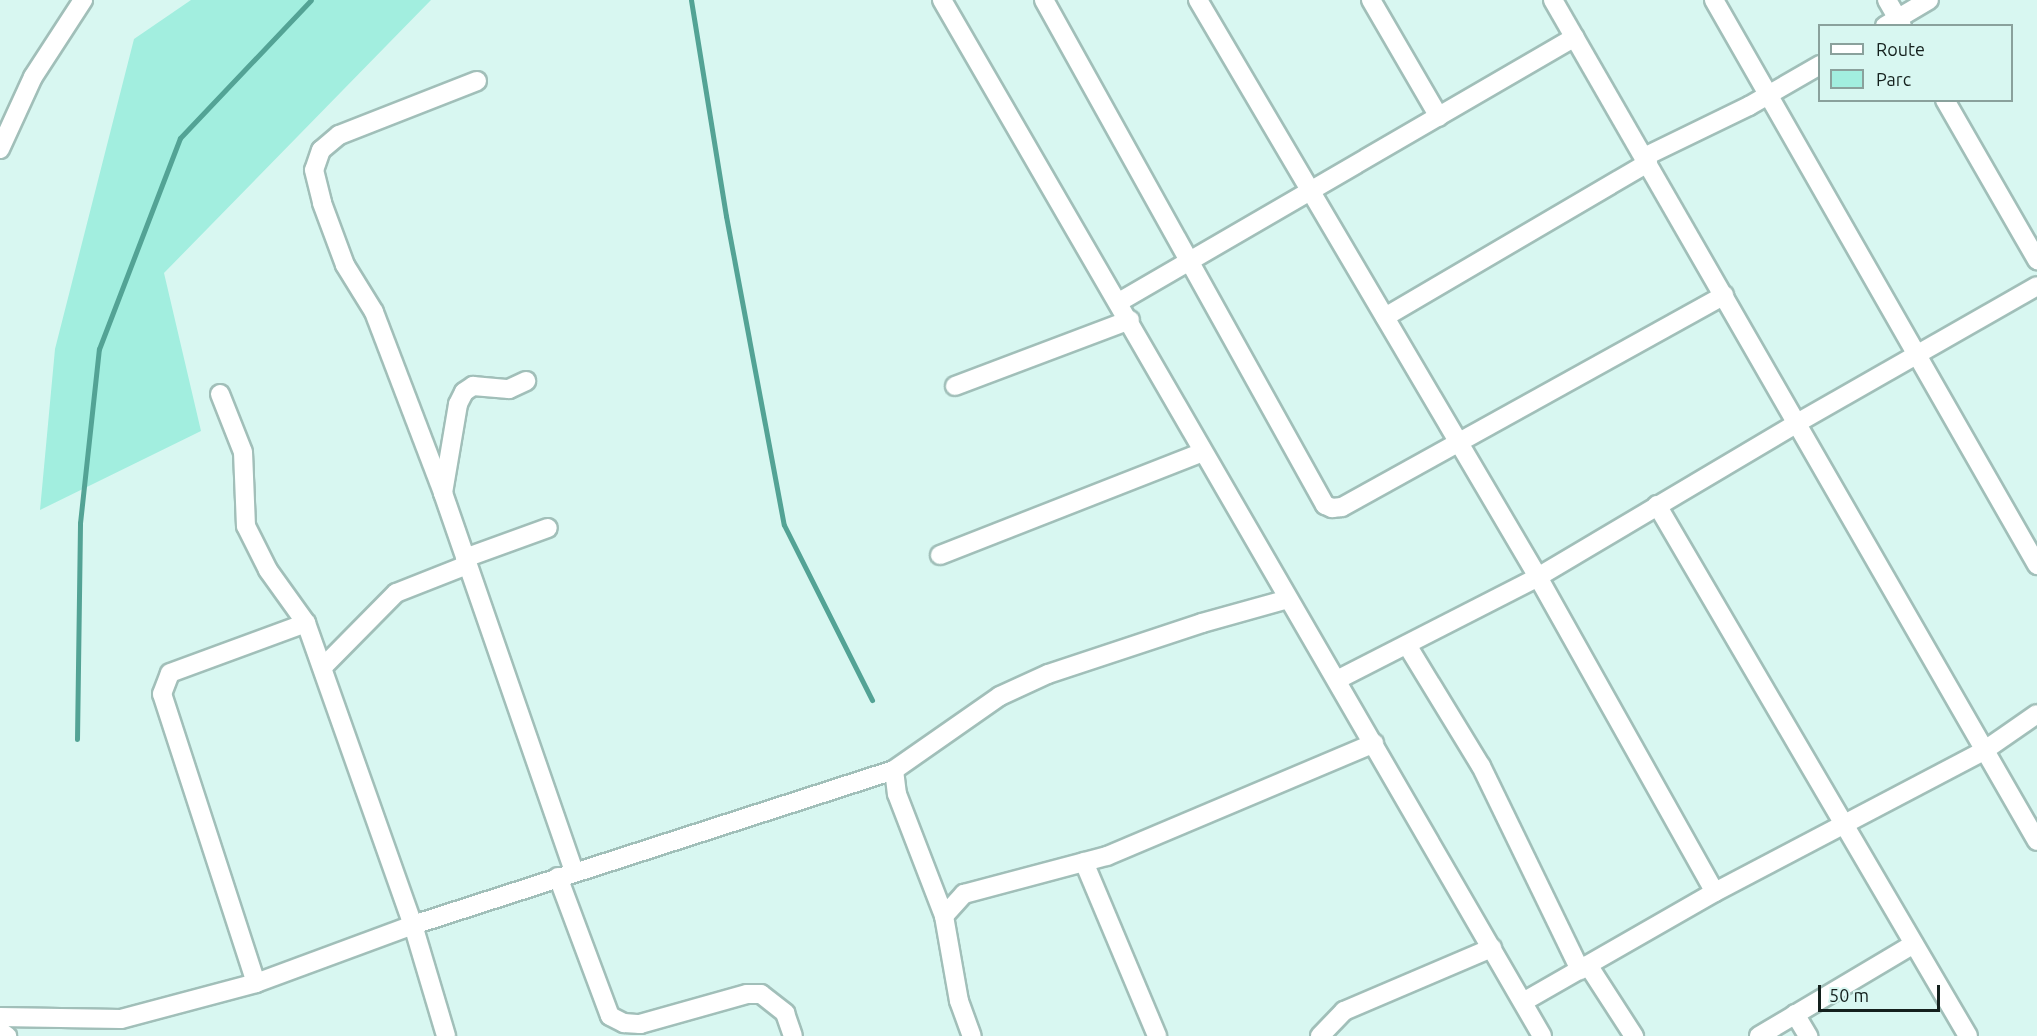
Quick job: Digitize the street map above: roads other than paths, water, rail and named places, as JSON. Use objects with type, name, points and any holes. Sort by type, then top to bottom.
[{"type":"street","points":[[0,150],[33,77],[82,0]]},
{"type":"street","points":[[942,0],[1130,320],[1203,452],[1542,1036]]},
{"type":"street","points":[[1044,0],[1188,263],[1325,504],[1342,507],[1458,440],[1724,295]]},
{"type":"street","points":[[1198,0],[1538,577],[1715,892]]},
{"type":"street","points":[[1371,0],[1439,117]]},
{"type":"street","points":[[1553,0],[2037,841]]},
{"type":"street","points":[[1714,0],[1770,94],[2037,565]]},
{"type":"street","points":[[1887,0],[1895,23],[1929,0]]},
{"type":"street","points":[[1119,302],[1575,37]]},
{"type":"street","points":[[1385,317],[1646,160],[1818,66]]},
{"type":"street","points":[[477,81],[339,135],[321,150],[314,170],[322,204],[341,254],[374,312],[443,493],[610,1016],[624,1023],[640,1024],[747,993],[761,994],[785,1013],[793,1036]]},
{"type":"street","points":[[1946,102],[2037,260]]},
{"type":"street","points":[[1337,680],[1538,577],[1917,353],[2037,286]]},
{"type":"street","points":[[954,386],[1130,320]]},
{"type":"street","points":[[443,493],[458,404],[464,392],[473,386],[508,389],[526,381]]},
{"type":"street","points":[[220,394],[243,452],[246,526],[268,570],[306,623],[413,925],[446,1036]]},
{"type":"street","points":[[940,555],[1203,452]]},
{"type":"street","points":[[1657,505],[1968,1036]]},
{"type":"street","points":[[323,667],[396,593],[466,561],[548,528]]},
{"type":"street","points":[[0,1017],[121,1019],[256,983],[413,925],[894,770],[1000,696],[1048,674],[1202,623],[1288,598]]},
{"type":"street","points":[[256,983],[162,694],[170,674],[306,623]]},
{"type":"street","points":[[1407,645],[1481,766],[1584,967],[1634,1036]]},
{"type":"street","points":[[1523,1002],[1715,892],[1845,826],[1985,750],[2037,714]]},
{"type":"street","points":[[944,916],[964,894],[1084,862],[1205,817],[1374,743]]},
{"type":"street","points":[[894,770],[897,794],[944,916],[959,1001],[972,1036]]},
{"type":"street","points":[[1084,862],[1157,1036]]},
{"type":"street","points":[[1759,1036],[1914,944]]},
{"type":"street","points":[[1320,1036],[1344,1011],[1492,948]]},
{"type":"street","points":[[1795,1014],[1808,1036]]},
{"type":"street","points":[[0,1031],[7,1036]]},
{"type":"waterway","points":[[77,739],[80,523],[99,349],[180,138],[311,0]]},
{"type":"waterway","points":[[691,0],[726,216],[784,525],[872,700]]}]
